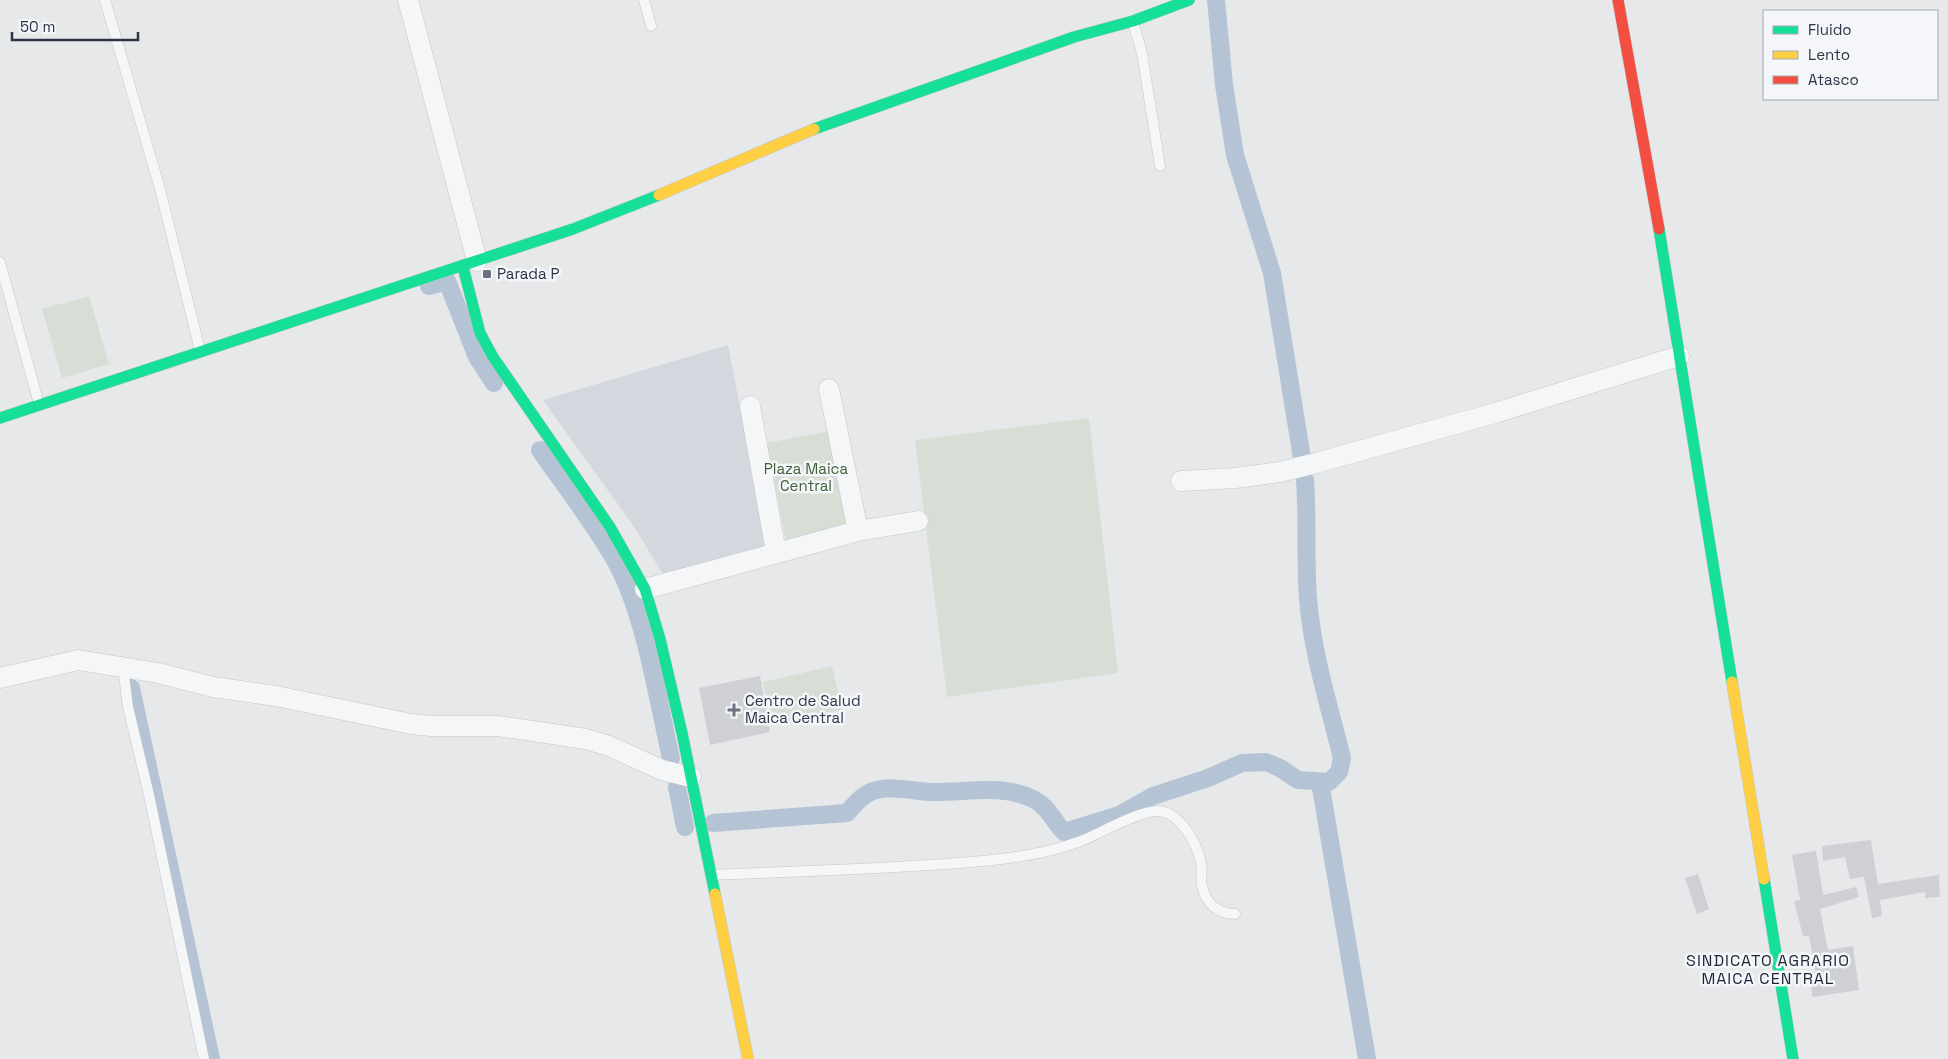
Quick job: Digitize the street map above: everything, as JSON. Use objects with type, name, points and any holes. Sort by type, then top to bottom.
[{"type":"street","points":[[408,0],[470,264],[480,333],[493,357],[610,527],[645,589],[660,639],[691,777],[748,1059]]},
{"type":"street","points":[[0,418],[573,229],[662,194],[788,139],[856,113],[1074,37],[1133,21],[1190,0]]},
{"type":"street","points":[[1618,0],[1679,356],[1793,1059]]},
{"type":"street","points":[[1181,481],[1235,478],[1280,472],[1316,463],[1495,413],[1679,356]]},
{"type":"street","points":[[829,389],[858,531]]},
{"type":"street","points":[[750,406],[776,552]]},
{"type":"street","points":[[645,589],[858,531],[918,520]]},
{"type":"street","points":[[0,678],[78,660],[158,673],[213,687],[276,696],[411,724],[431,726],[498,726],[586,739],[609,746],[662,770],[691,777]]},
{"type":"lane","points":[[105,0],[160,189],[200,351]]},
{"type":"lane","points":[[644,0],[651,26]]},
{"type":"lane","points":[[1133,21],[1142,52],[1160,166]]},
{"type":"lane","points":[[0,262],[40,405]]},
{"type":"lane","points":[[130,669],[124,675],[128,707],[151,804],[204,1059]]},
{"type":"lane","points":[[710,875],[981,862],[1022,856],[1080,841],[1142,814],[1156,810],[1167,812],[1180,820],[1194,844],[1202,863],[1202,886],[1214,909],[1223,914],[1235,914]]},
{"type":"shaded area","points":[[728,345],[767,547],[664,576],[635,528],[543,400]]},
{"type":"green space","points":[[89,296],[109,364],[62,378],[42,309]]},
{"type":"green space","points":[[1089,418],[1118,673],[947,697],[915,440]]},
{"type":"green space","name":"Plaza Maica Central","points":[[830,431],[847,525],[786,541],[767,443]]},
{"type":"green space","points":[[832,666],[842,710],[773,726],[763,682]]},
{"type":"building","name":"Centro de Salud Maica Central","points":[[760,676],[770,732],[710,745],[699,688]]},
{"type":"building","points":[[1871,840],[1878,884],[1939,875],[1940,897],[1925,898],[1925,892],[1880,900],[1882,916],[1872,918],[1864,877],[1850,879],[1845,857],[1823,861],[1822,846]]},
{"type":"building","points":[[1816,851],[1823,895],[1856,887],[1859,897],[1820,909],[1828,950],[1853,946],[1859,990],[1812,997],[1811,980],[1817,980],[1809,936],[1803,936],[1794,901],[1800,900],[1792,855]]},
{"type":"building","points":[[1698,874],[1709,909],[1697,914],[1685,878]]},
{"type":"waterway","points":[[1216,0],[1224,85],[1235,155],[1272,273],[1302,458]]},
{"type":"waterway","points":[[429,286],[447,281],[477,357],[494,383]]},
{"type":"waterway","points":[[540,450],[598,532],[615,560],[625,582],[649,656],[671,758]]},
{"type":"waterway","points":[[713,823],[847,813],[865,795],[880,789],[895,788],[931,792],[996,790],[1021,794],[1038,802],[1047,810],[1064,832],[1119,815],[1153,796],[1208,778],[1242,763],[1266,762],[1280,768],[1298,780],[1329,782],[1339,772],[1342,758],[1322,678],[1310,618],[1307,583],[1305,480]]},
{"type":"waterway","points":[[131,688],[211,1059]]},
{"type":"waterway","points":[[1320,782],[1367,1059]]},
{"type":"waterway","points":[[677,787],[685,827]]},
{"type":"traffic: fast","points":[[814,129],[1074,37],[1133,21],[1189,0]]},
{"type":"traffic: fast","points":[[0,418],[573,229],[659,195]]},
{"type":"traffic: fast","points":[[1659,229],[1732,682]]},
{"type":"traffic: fast","points":[[463,267],[480,333],[493,357],[610,527],[645,589],[660,639],[682,733],[715,894]]},
{"type":"traffic: fast","points":[[1764,879],[1793,1059]]},
{"type":"traffic: slow","points":[[659,195],[814,129]]},
{"type":"traffic: slow","points":[[1732,682],[1764,879]]},
{"type":"traffic: slow","points":[[715,894],[748,1059]]},
{"type":"traffic: jam","points":[[1618,0],[1659,229]]},
{"type":"place","name":"Parada P","points":[[487,274]]},
{"type":"place","name":"Centro de Salud Maica Central","points":[[734,710]]},
{"type":"district","name":"SINDICATO AGRARIO MAICA CENTRAL","points":[[1768,969]]}]
